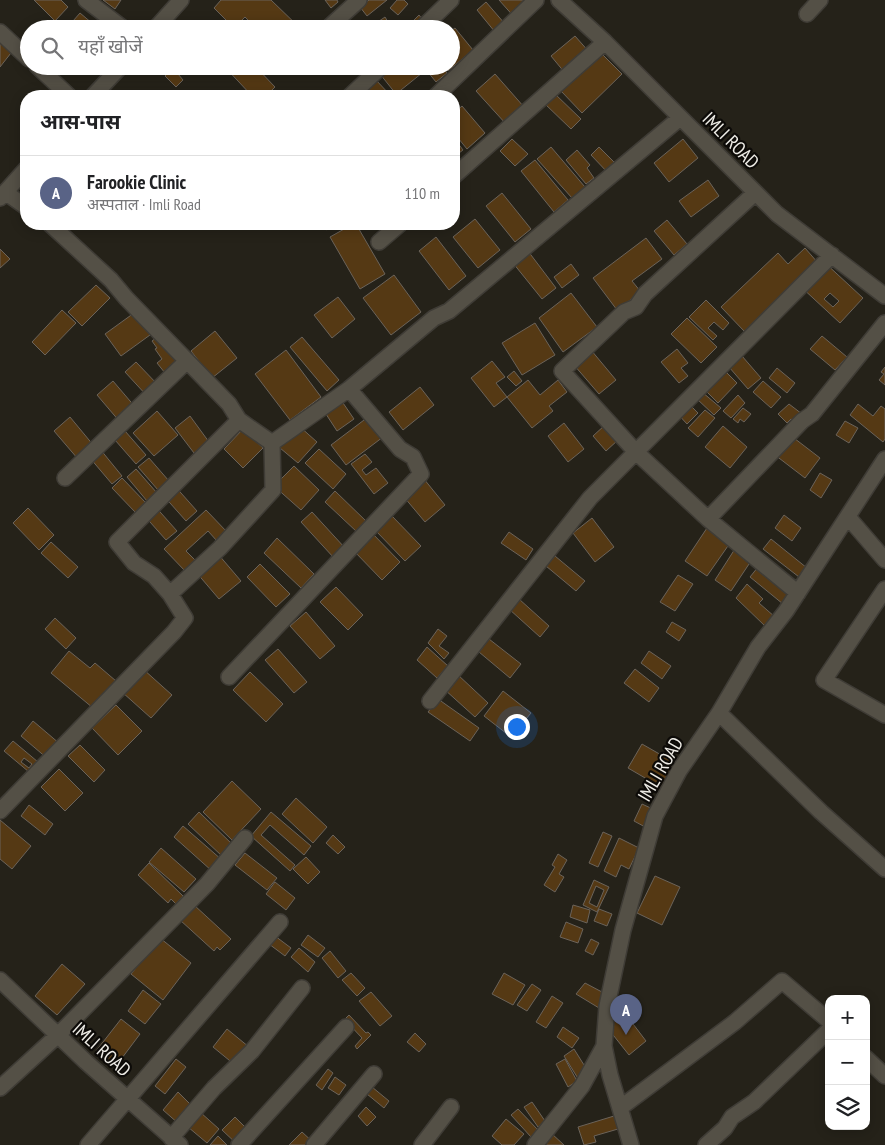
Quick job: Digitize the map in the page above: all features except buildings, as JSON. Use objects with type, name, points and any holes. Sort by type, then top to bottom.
[{"type":"street","points":[[86,0],[112,20]]},
{"type":"street","points":[[163,20],[181,0]]},
{"type":"street","points":[[337,20],[359,0]]},
{"type":"street","points":[[430,20],[451,0]]},
{"type":"street","points":[[460,73],[536,0]]},
{"type":"street","name":"IMLI ROAD","points":[[559,0],[605,42],[777,214],[885,296]]},
{"type":"street","points":[[807,14],[820,0]]},
{"type":"street","points":[[0,32],[20,51]]},
{"type":"street","points":[[460,171],[605,42]]},
{"type":"street","points":[[47,75],[63,90]]},
{"type":"street","points":[[99,90],[113,75]]},
{"type":"street","points":[[356,90],[372,75]]},
{"type":"street","points":[[442,90],[458,75]]},
{"type":"street","points":[[272,444],[349,388],[434,318],[449,311],[680,118]]},
{"type":"street","points":[[20,176],[3,195],[20,204]]},
{"type":"street","points":[[755,192],[646,294],[636,307],[624,312],[562,371],[636,452],[708,519],[798,593]]},
{"type":"street","points":[[57,230],[111,280],[126,298],[229,404],[239,420],[272,444]]},
{"type":"street","points":[[379,242],[393,230]]},
{"type":"street","points":[[430,700],[590,498],[832,255]]},
{"type":"street","points":[[708,519],[802,421],[812,414],[885,323]]},
{"type":"street","points":[[65,478],[187,361]]},
{"type":"street","points":[[228,677],[421,474],[413,457],[400,449],[349,388]]},
{"type":"street","points":[[0,811],[174,632],[185,618],[170,594],[154,576],[134,563],[117,542],[239,420]]},
{"type":"street","points":[[170,594],[220,548],[273,490],[272,444]]},
{"type":"street","name":"IMLI ROAD","points":[[631,1145],[610,1075],[604,1046],[607,1006],[623,930],[655,816],[680,771],[719,713],[758,647],[786,611],[885,460]]},
{"type":"street","points":[[848,517],[885,560]]},
{"type":"street","points":[[885,589],[824,680],[885,715]]},
{"type":"street","points":[[719,713],[821,812],[885,869]]},
{"type":"street","points":[[0,1088],[58,1035],[207,884],[245,838]]},
{"type":"street","points":[[88,1145],[280,922]]},
{"type":"street","name":"IMLI ROAD","points":[[0,980],[176,1141]]},
{"type":"street","points":[[620,1108],[735,1022],[782,981],[825,1018]]},
{"type":"street","points":[[176,1141],[214,1088],[252,1051],[302,988]]},
{"type":"street","points":[[239,1145],[346,1028]]},
{"type":"street","points":[[706,1145],[725,1128],[732,1116],[754,1102],[825,1034]]},
{"type":"street","points":[[535,1145],[582,1086],[604,1046]]},
{"type":"street","points":[[870,1062],[885,1076]]},
{"type":"street","points":[[314,1145],[374,1074]]},
{"type":"street","points":[[422,1145],[451,1107]]},
{"type":"place","name":"Farookie Clinic","points":[[626,1035]]}]
